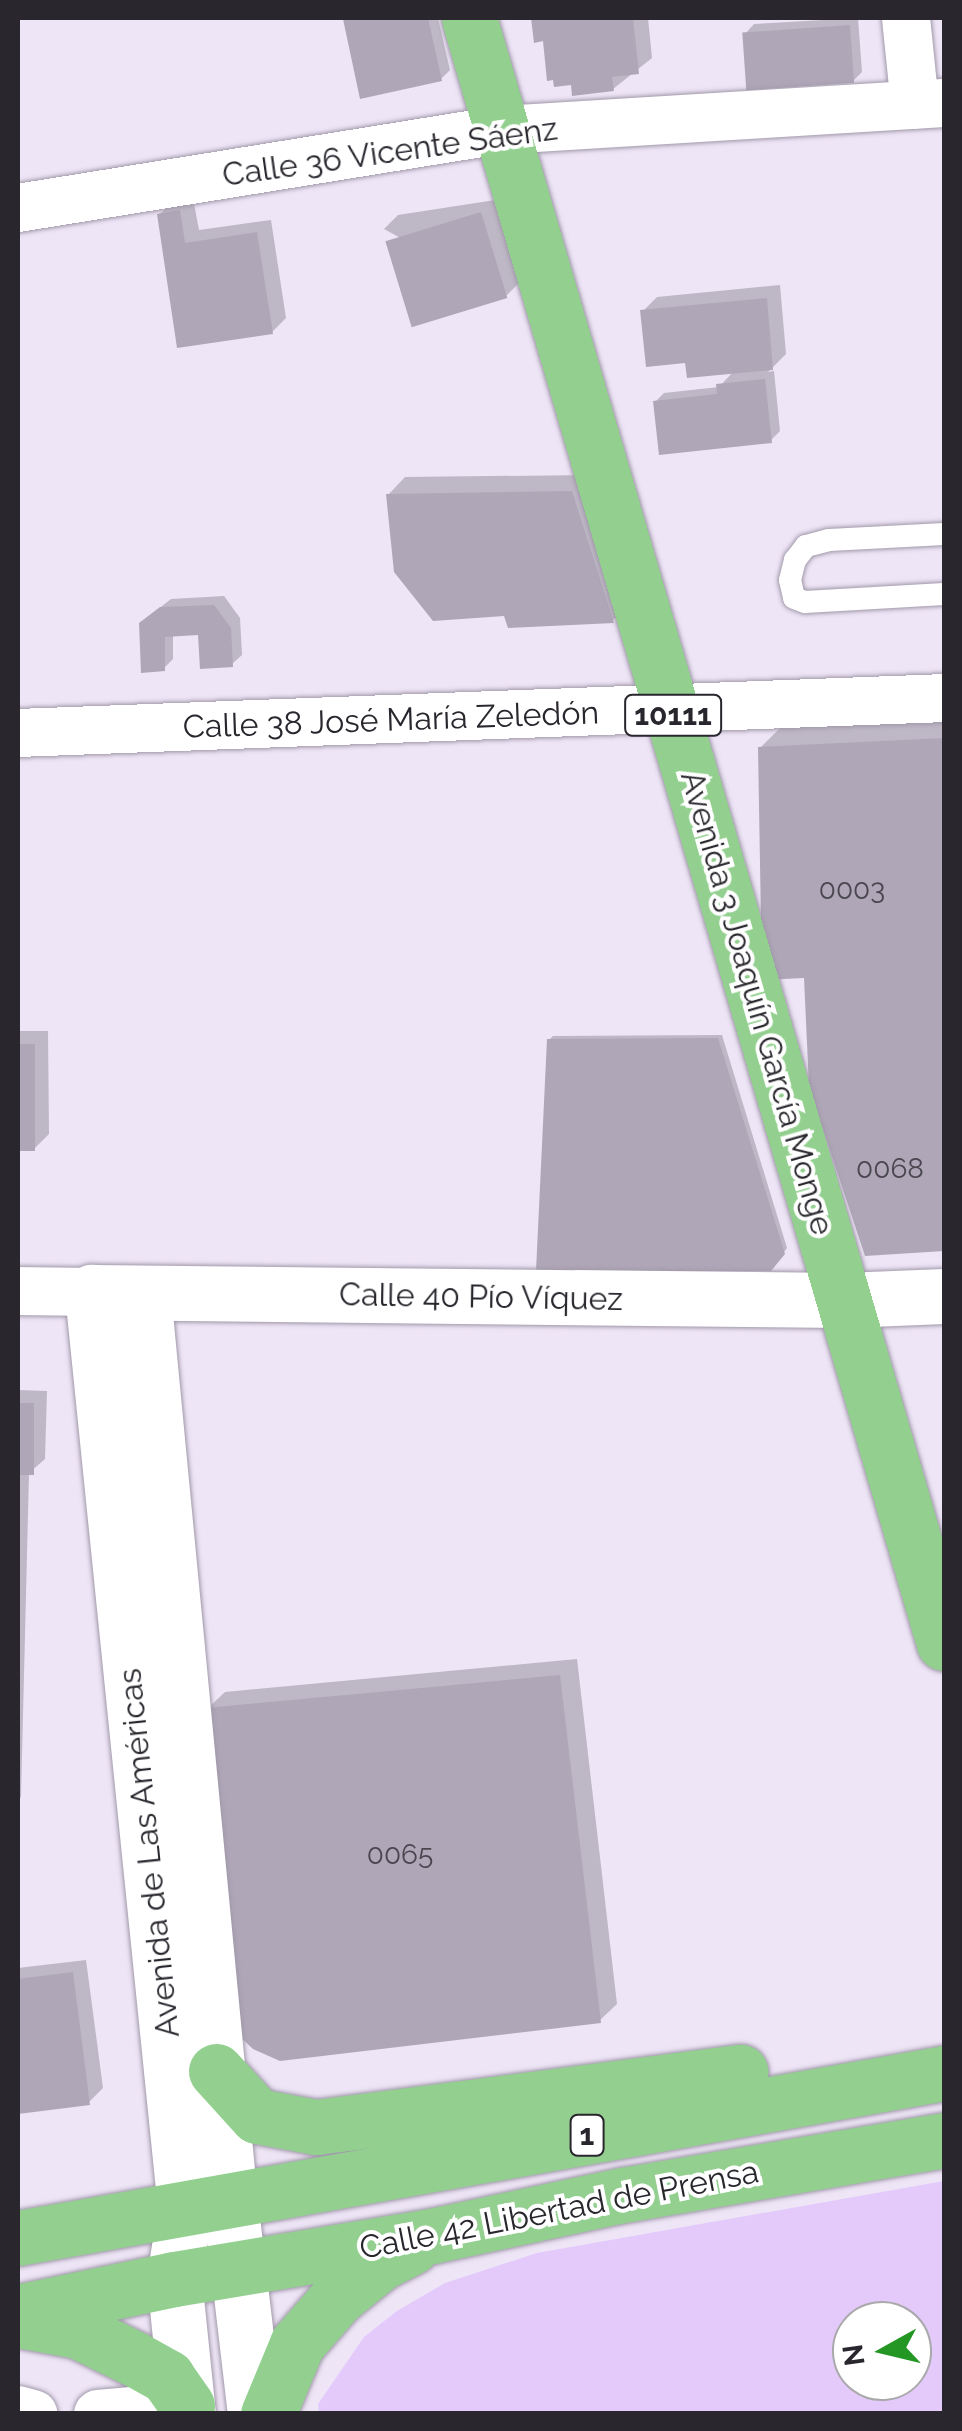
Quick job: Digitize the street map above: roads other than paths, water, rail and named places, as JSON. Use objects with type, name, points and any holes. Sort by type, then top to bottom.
[{"type":"highway","name":"Avenida 3 Joaquín García Monge","points":[[469,18],[944,1643]]},
{"type":"highway","points":[[216,2071],[257,2116],[316,2127],[756,2070],[813,2094]]},
{"type":"highway","name":"Calle 42 Libertad de Prensa","points":[[208,2204],[944,2073]]},
{"type":"highway","name":"Calle 42 Libertad de Prensa","points":[[174,2278],[431,2236],[622,2194],[944,2140]]},
{"type":"highway","name":"1","points":[[18,2238],[208,2204]]},
{"type":"highway","points":[[268,2414],[298,2344],[337,2298],[380,2263],[431,2236]]},
{"type":"highway","name":"1","points":[[18,2316],[174,2278]]},
{"type":"highway","points":[[18,2316],[78,2331],[135,2359],[167,2377],[187,2410]]},
{"type":"street","points":[[906,18],[930,104]]},
{"type":"street","name":"Calle 36 Vicente Sáenz","points":[[18,208],[502,130],[930,104]]},
{"type":"street","name":"Calle 38 José María Zeledón","points":[[18,733],[944,698]]},
{"type":"street","name":"Calle 40 Pío Víquez","points":[[18,1291],[844,1300],[944,1296]]},
{"type":"street","name":"Avenida de Las Américas","points":[[118,1292],[186,1627],[216,2071],[208,2204],[174,2278],[187,2410]]},
{"type":"street","name":"Avenida de Las Américas","points":[[118,1292],[208,2204],[238,2268],[256,2414]]},
{"type":"street","points":[[18,2410],[33,2414]]},
{"type":"street","points":[[98,2414],[187,2410]]},
{"type":"lane","points":[[944,534],[829,540],[806,546],[795,560],[790,580],[794,598],[805,602],[944,594]]}]
